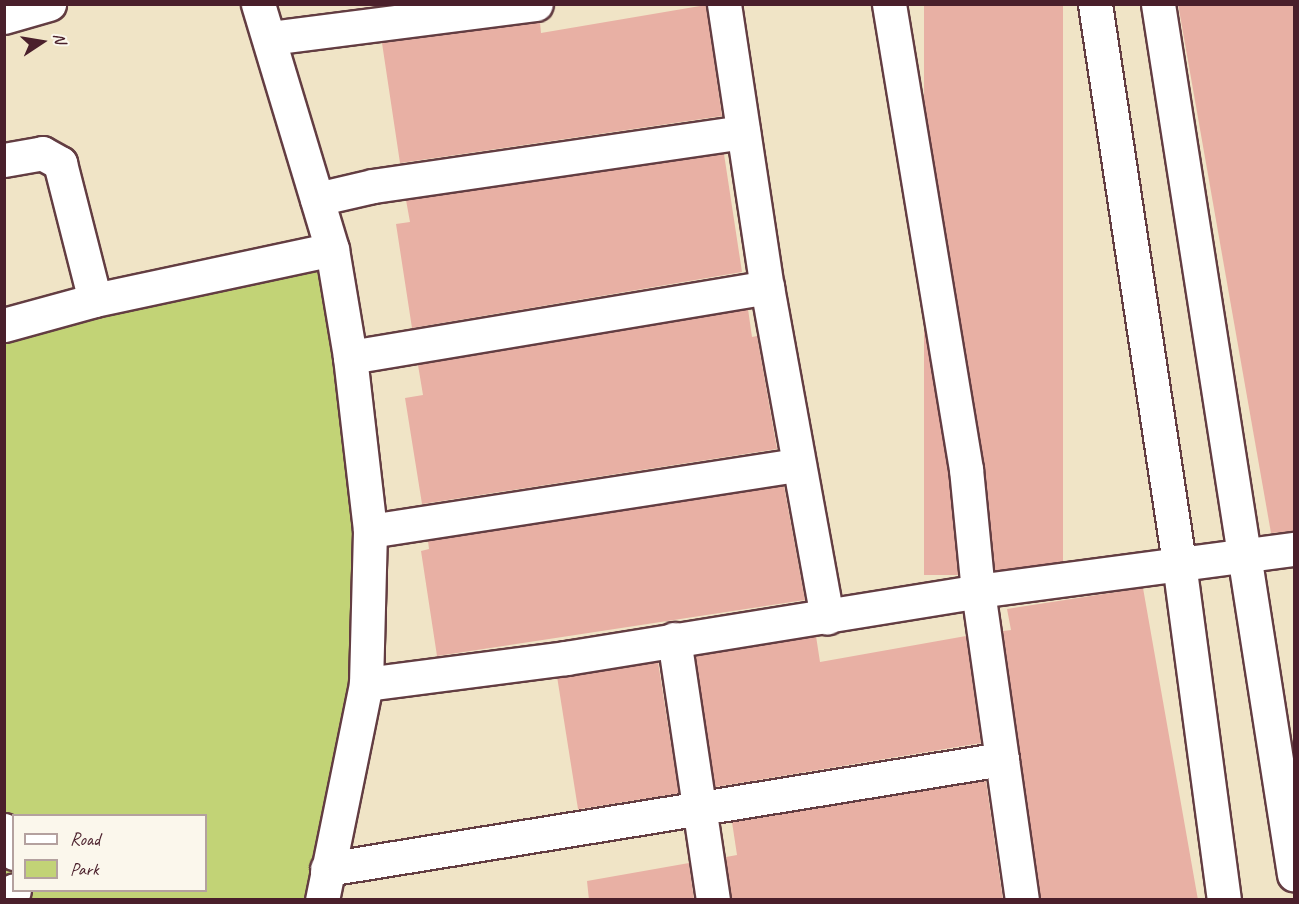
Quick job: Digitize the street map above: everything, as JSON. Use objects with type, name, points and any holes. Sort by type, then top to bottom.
[{"type":"street","points":[[4,17],[49,4]]},
{"type":"street","points":[[258,4],[332,249],[350,357],[370,531],[366,684],[325,884],[698,811],[1002,759]]},
{"type":"street","points":[[270,38],[536,4]]},
{"type":"street","points":[[724,4],[767,287],[827,618]]},
{"type":"street","points":[[889,4],[966,469],[978,591],[1022,900]]},
{"type":"street","points":[[1095,4],[1179,563],[1224,900]]},
{"type":"street","points":[[1158,4],[1294,874]]},
{"type":"street","points":[[317,199],[373,186],[743,132]]},
{"type":"street","points":[[4,160],[42,153],[60,164],[95,300]]},
{"type":"street","points":[[4,325],[95,300],[332,249]]},
{"type":"street","points":[[350,357],[767,287]]},
{"type":"street","points":[[370,531],[798,465]]},
{"type":"street","points":[[366,684],[566,658],[674,639],[827,618],[978,591],[1294,549]]},
{"type":"street","points":[[674,639],[713,900]]},
{"type":"street","points":[[4,830],[12,848]]},
{"type":"green space","points":[[321,258],[382,613],[332,899],[5,899],[4,337]]},
{"type":"building","points":[[924,4],[1063,4],[1063,575],[924,575]]},
{"type":"building","points":[[1178,4],[1294,4],[1294,531],[1271,533]]},
{"type":"building","points":[[706,5],[722,116],[400,163],[382,43],[540,22],[541,33]]},
{"type":"building","points":[[724,154],[742,272],[412,328],[396,224],[410,222],[406,200]]},
{"type":"building","points":[[748,309],[752,337],[757,336],[777,449],[422,504],[405,398],[423,395],[418,365]]},
{"type":"building","points":[[784,486],[805,600],[437,656],[421,551],[429,549],[428,541]]},
{"type":"building","points":[[1143,588],[1198,900],[1040,900],[1003,631],[1011,630],[1007,609]]},
{"type":"building","points":[[816,636],[820,662],[966,636],[981,743],[715,787],[695,656]]},
{"type":"building","points":[[658,662],[679,793],[578,809],[557,678]]},
{"type":"building","points":[[986,781],[1003,900],[731,900],[726,857],[737,855],[732,822]]},
{"type":"building","points":[[689,863],[694,900],[589,900],[587,881]]}]
